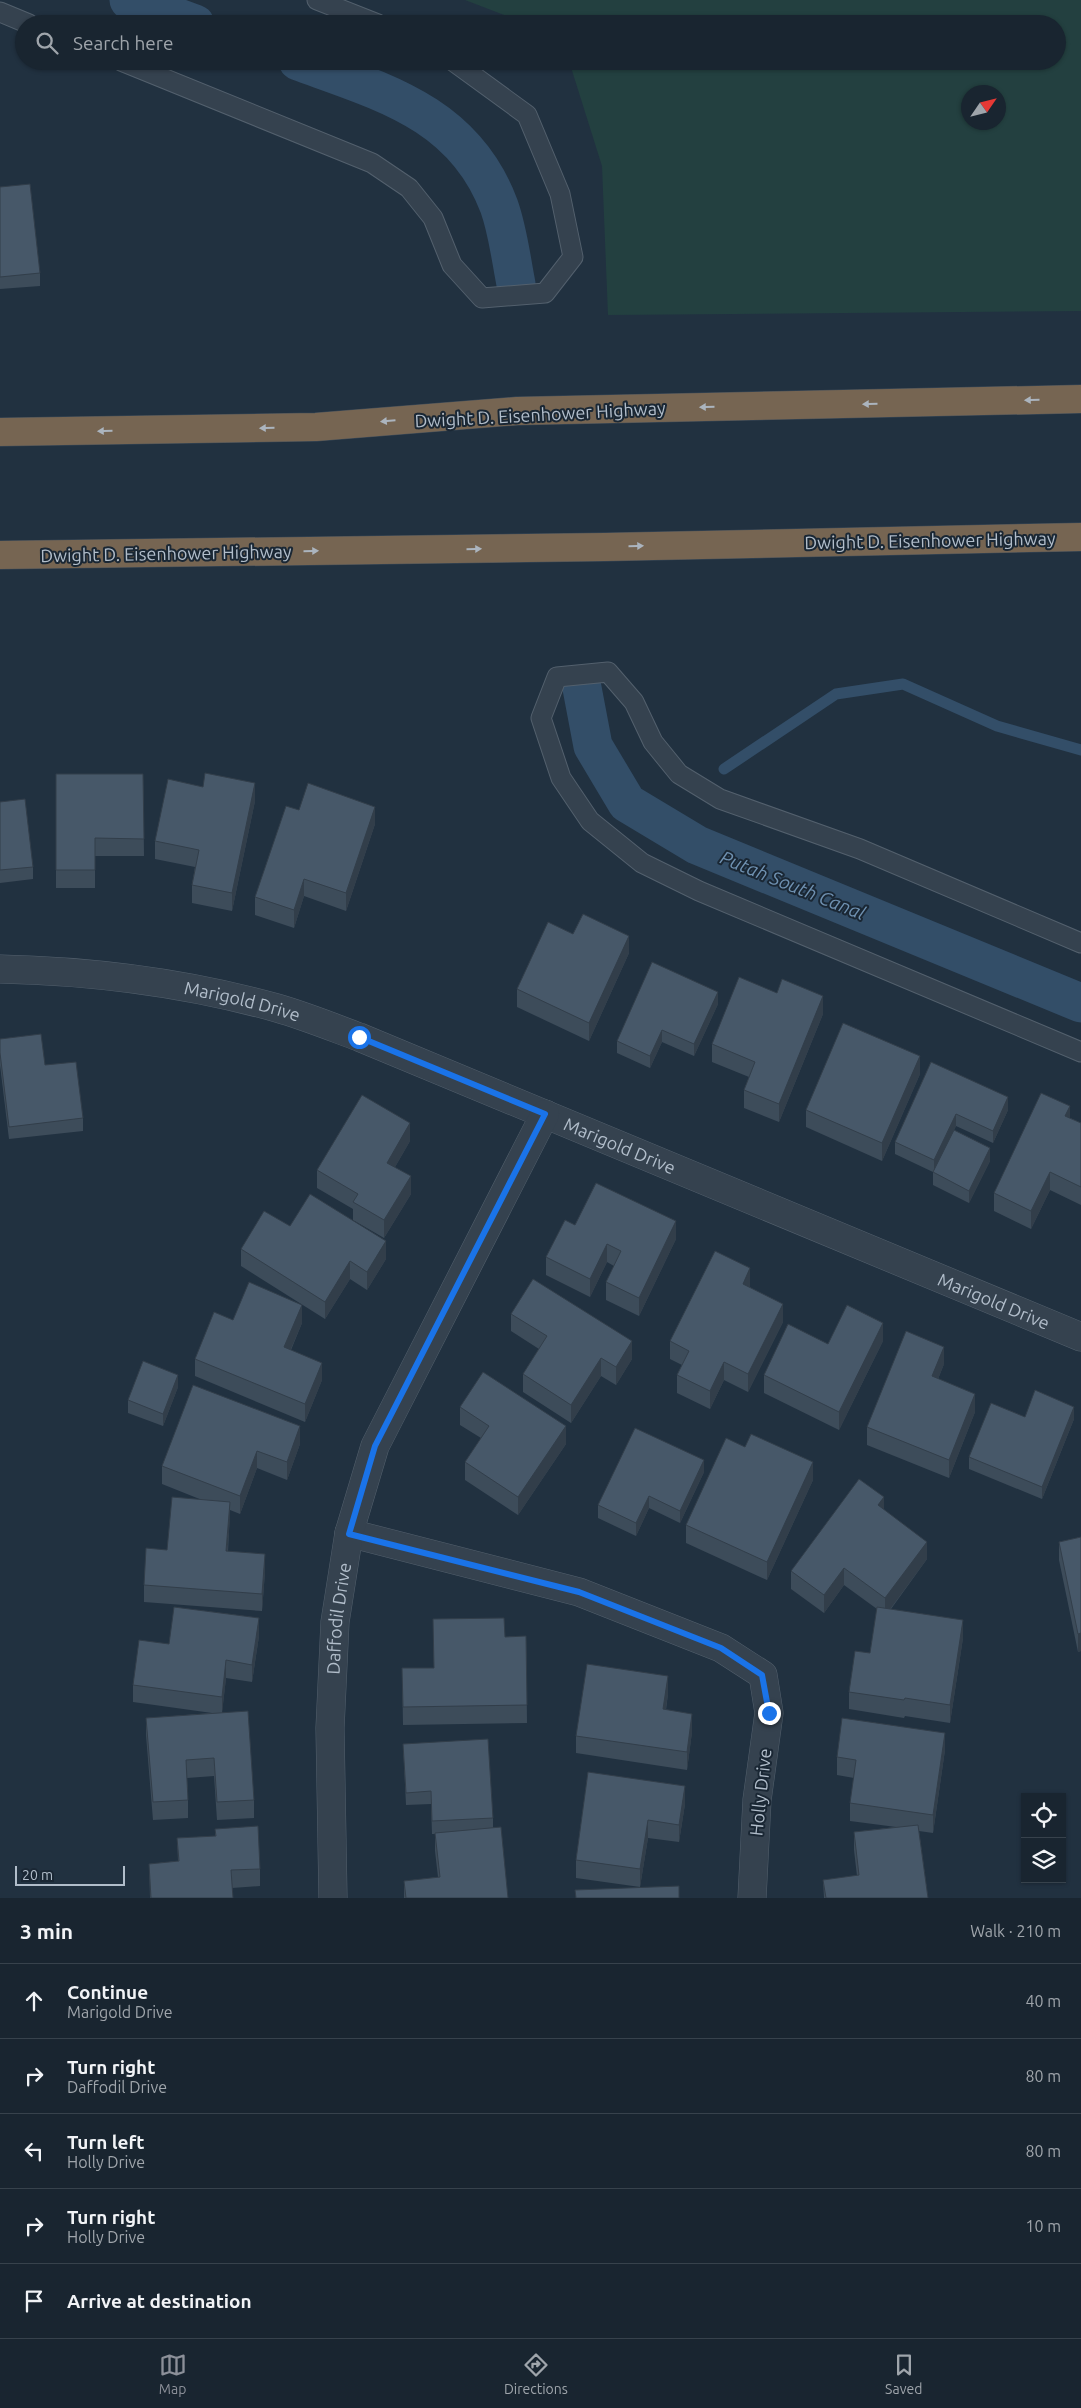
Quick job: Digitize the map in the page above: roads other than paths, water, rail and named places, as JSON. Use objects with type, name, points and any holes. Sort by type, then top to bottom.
[{"type":"highway","name":"Dwight D. Eisenhower Highway","points":[[0,432],[316,427],[517,411],[1081,399]]},
{"type":"highway","name":"Dwight D. Eisenhower Highway","points":[[0,555],[605,547],[1081,537]]},
{"type":"street","name":"Marigold Drive","points":[[0,969],[66,970],[173,985],[277,1008],[359,1037],[1081,1337]]},
{"type":"street","name":"Daffodil Drive","points":[[333,1898],[330,1728],[335,1622],[349,1534],[375,1446],[545,1114]]},
{"type":"street","name":"Holly Drive","points":[[349,1534],[579,1592],[721,1648],[762,1675],[769,1713],[757,1800],[752,1898]]},
{"type":"lane","points":[[317,0],[355,15]]},
{"type":"lane","points":[[0,12],[15,18]]},
{"type":"lane","points":[[143,70],[372,162],[408,188],[433,218],[452,265],[482,298],[545,294],[573,257],[560,194],[527,114],[466,70]]},
{"type":"lane","points":[[1081,944],[860,848],[720,799],[679,774],[653,742],[634,702],[608,672],[557,677],[541,718],[561,778],[590,821],[642,863],[699,891],[1081,1052]]},
{"type":"waterway","name":"Putah South Canal","points":[[129,0],[170,15]]},
{"type":"waterway","name":"Putah South Canal","points":[[322,70],[390,96],[417,110],[442,127],[465,148],[484,174],[499,206],[507,235],[516,284]]},
{"type":"waterway","points":[[724,769],[836,694],[903,684],[997,726],[1081,750]]},
{"type":"waterway","name":"Putah South Canal","points":[[582,688],[593,746],[627,803],[697,845],[1081,1003]]}]
